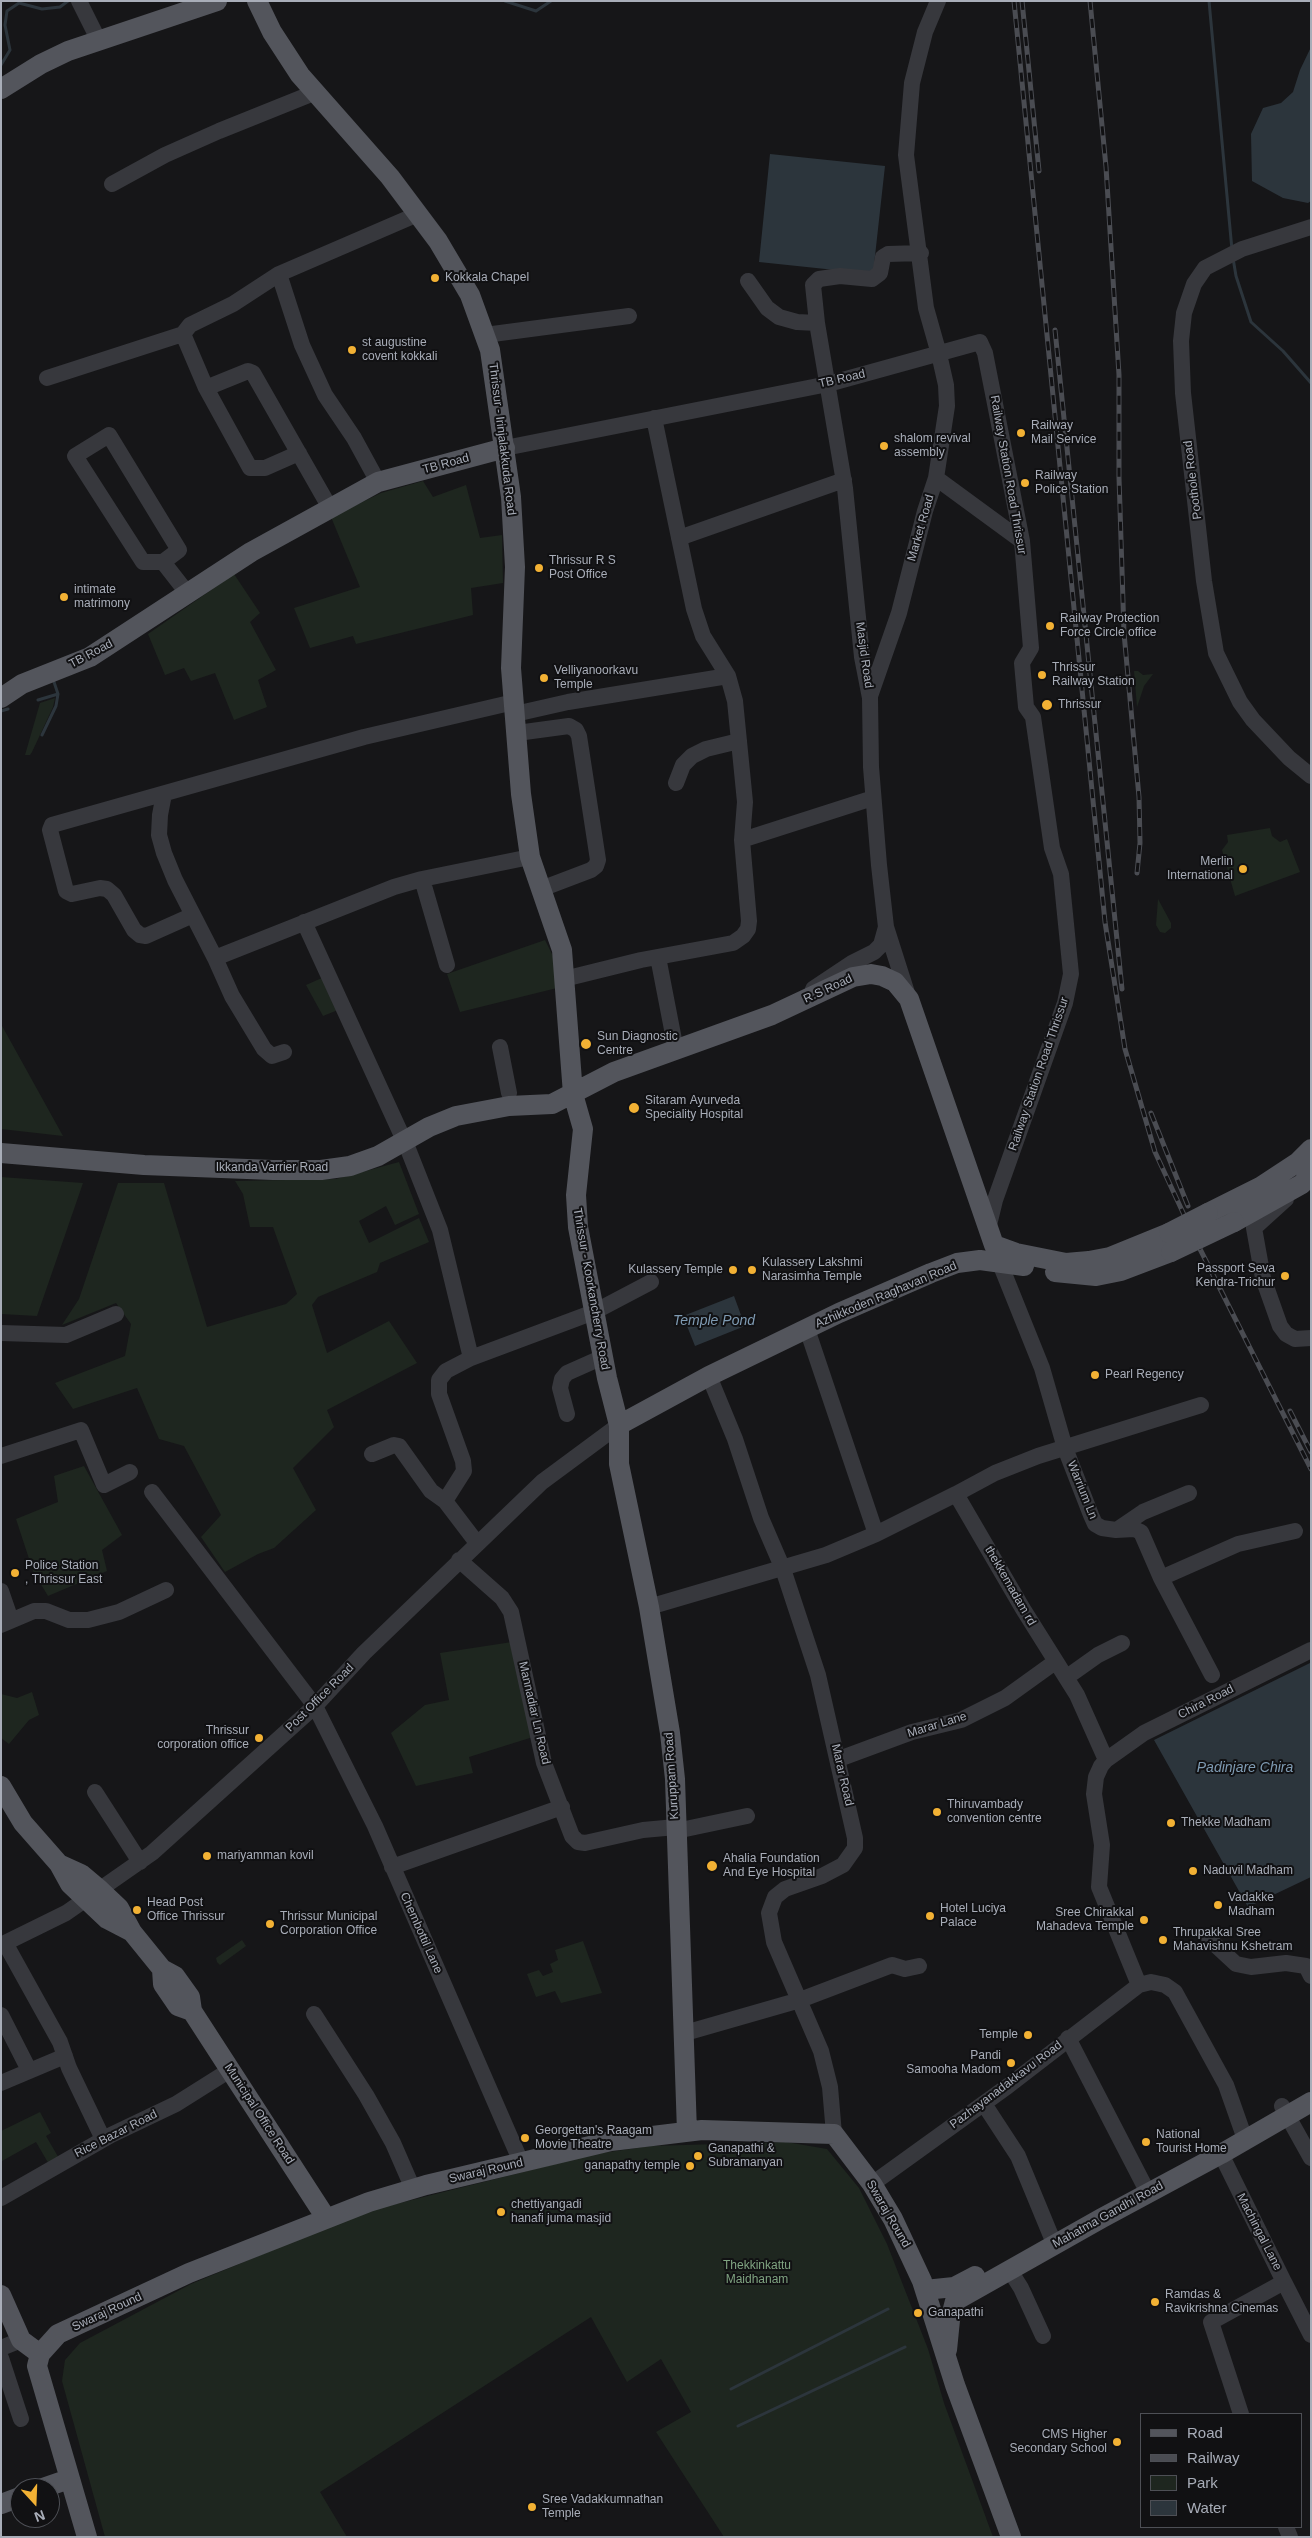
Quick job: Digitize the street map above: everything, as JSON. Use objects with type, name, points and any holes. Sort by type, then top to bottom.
[{"type":"main road","points":[[1,89],[41,64],[99,41],[217,1]]},
{"type":"main road","name":"Thrissur - Irinjalakkuda Road","points":[[257,1],[272,32],[300,75],[390,176],[458,272],[485,335],[493,368],[505,448],[515,566],[511,668],[521,794],[530,857],[562,950],[573,1094]]},
{"type":"main road","name":"TB Road","points":[[1,698],[22,684],[90,657],[251,552],[378,482],[505,448]]},
{"type":"main road","points":[[1,682],[22,684]]},
{"type":"main road","name":"R.S Road","points":[[573,1094],[614,1072],[790,1006],[853,977],[865,974],[889,978],[900,987],[909,999],[994,1245]]},
{"type":"main road","name":"Ikkanda Varrier Road","points":[[1,1153],[144,1165],[321,1170],[350,1166],[378,1156],[403,1137],[424,1117],[478,1098],[509,1092],[573,1094]]},
{"type":"main road","name":"Ikkanda Varrier Road","points":[[1,1139],[146,1154],[272,1159],[320,1158],[350,1153],[374,1146],[403,1137],[456,1116],[509,1106],[546,1105],[573,1094]]},
{"type":"main road","name":"Thrissur - Koorkancherry Road","points":[[573,1094],[583,1129],[576,1207],[594,1312],[619,1425]]},
{"type":"main road","points":[[1170,1242],[1208,1214],[1260,1187],[1298,1162],[1311,1149]]},
{"type":"main road","points":[[1170,1242],[1234,1222],[1306,1179]]},
{"type":"main road","name":"Azhikkoden Raghavan Road","points":[[619,1425],[709,1376],[807,1328],[957,1263],[980,1260],[994,1245],[1075,1275],[1096,1276],[1121,1271],[1170,1242]]},
{"type":"main road","points":[[957,1263],[976,1254],[985,1244],[994,1245]]},
{"type":"main road","name":"Kuruppam Road","points":[[619,1425],[619,1464],[649,1608],[670,1733],[675,1779],[687,2132]]},
{"type":"main road","name":"Municipal Office Road","points":[[1,1786],[23,1823],[59,1864],[70,1884],[93,1895],[107,1919],[132,1932],[162,1969],[163,1984],[178,2006],[192,2011],[326,2218]]},
{"type":"main road","name":"Mahatma Gandhi Road","points":[[925,2290],[954,2287],[1144,2185],[1243,2135],[1285,2110],[1311,2090]]},
{"type":"main road","name":"Mahatma Gandhi Road","points":[[1285,2110],[1311,2102]]},
{"type":"main road","name":"Swaraj Round","points":[[40,2354],[58,2334],[189,2274],[326,2218],[413,2189],[611,2141],[687,2132],[834,2134],[872,2184],[904,2239],[925,2290],[946,2358],[1011,2537]]},
{"type":"main road","name":"Mahatma Gandhi Road","points":[[946,2358],[950,2320],[955,2301],[1009,2269],[1222,2154],[1243,2135]]},
{"type":"main road","points":[[1,2295],[21,2340],[40,2354],[37,2366],[40,2380],[87,2537]]},
{"type":"main road","points":[[60,2481],[69,2478]]},
{"type":"street","name":"Market Road","points":[[870,698],[899,613],[936,478],[946,406],[946,385],[926,308],[921,254],[906,155],[912,83],[925,32],[938,1]]},
{"type":"street","points":[[81,5],[99,41]]},
{"type":"street","points":[[112,184],[219,131],[316,92]]},
{"type":"street","points":[[47,378],[183,334],[190,325],[233,304],[279,274],[418,214]]},
{"type":"street","name":"Poothole Road","points":[[1311,227],[1233,254],[1205,268],[1194,284],[1184,312],[1181,341],[1183,393],[1207,599],[1216,653],[1240,702],[1252,720],[1311,776]]},
{"type":"street","name":"Masjid Road","points":[[909,999],[886,927],[873,798],[870,698],[862,657],[844,480],[817,323],[814,285],[819,279],[840,276],[872,278],[880,273],[883,257],[888,254],[921,254]]},
{"type":"street","points":[[279,274],[302,345],[324,395],[354,438],[378,482]]},
{"type":"street","points":[[748,281],[767,308],[779,317],[797,322],[817,323]]},
{"type":"street","points":[[485,335],[629,316]]},
{"type":"street","points":[[183,334],[206,388],[250,468],[265,468],[299,453]]},
{"type":"street","name":"Railway Station Road Thrissur","points":[[939,354],[980,342],[985,353],[1022,541],[1031,648],[1022,663],[1026,707],[1032,717],[1052,848],[1061,874],[1071,974],[1066,1003],[995,1200],[994,1245]]},
{"type":"street","name":"TB Road","points":[[505,448],[828,384],[939,354]]},
{"type":"street","points":[[206,388],[248,371],[253,373],[330,508]]},
{"type":"street","points":[[564,979],[658,957],[733,943],[743,936],[748,929],[749,921],[742,840],[745,802],[735,701],[728,676],[703,636],[694,609],[654,418]]},
{"type":"street","points":[[109,434],[179,550],[163,562],[143,562],[75,456],[109,434]]},
{"type":"street","points":[[936,478],[1022,541]]},
{"type":"street","points":[[679,538],[844,480]]},
{"type":"street","points":[[929,500],[959,495]]},
{"type":"street","points":[[163,562],[188,594]]},
{"type":"street","points":[[193,915],[146,936],[140,935],[114,895],[107,889],[100,888],[72,894],[66,891],[50,830],[52,825],[57,822],[164,794],[364,737],[515,716],[568,702],[728,676]]},
{"type":"street","points":[[515,716],[569,726],[576,730],[579,736],[598,860],[596,866],[591,870],[541,889]]},
{"type":"street","points":[[676,783],[683,765],[692,756],[706,749],[739,741]]},
{"type":"street","points":[[164,794],[160,815],[162,844],[175,880],[232,996],[264,1049],[272,1056],[284,1052]]},
{"type":"street","points":[[742,840],[873,798]]},
{"type":"street","points":[[214,958],[304,922],[422,879],[530,857]]},
{"type":"street","points":[[422,879],[447,965]]},
{"type":"street","points":[[304,922],[403,1137],[440,1230],[471,1358]]},
{"type":"street","points":[[790,1006],[834,974],[874,952],[881,945],[886,927]]},
{"type":"street","points":[[658,957],[676,1050]]},
{"type":"street","points":[[500,1047],[509,1092]]},
{"type":"street","points":[[1306,1179],[1254,1228],[1262,1278],[1280,1326],[1286,1334],[1295,1339],[1311,1338]]},
{"type":"street","name":"Warrium Ln","points":[[994,1245],[1042,1368],[1065,1448],[1095,1524],[1102,1528],[1116,1530],[1134,1528],[1141,1532],[1161,1578],[1212,1675]]},
{"type":"street","points":[[445,1501],[464,1472],[463,1462],[439,1394],[439,1380],[446,1371],[471,1358],[594,1312],[651,1282]]},
{"type":"street","points":[[1,1333],[66,1334],[116,1314]]},
{"type":"street","points":[[807,1328],[876,1534]]},
{"type":"street","points":[[567,1414],[560,1388],[562,1379],[567,1373],[603,1357]]},
{"type":"street","name":"Marar Road","points":[[709,1376],[735,1439],[761,1518],[783,1568],[818,1675],[855,1838],[855,1848],[843,1865],[822,1876],[785,1889],[775,1897],[769,1913],[774,1942],[821,2051],[830,2087],[834,2134]]},
{"type":"street","points":[[649,1608],[826,1555],[876,1534],[995,1473],[1065,1448],[1201,1405]]},
{"type":"street","name":"Post Office Road","points":[[3,1944],[66,1913],[140,1862],[315,1706],[364,1653],[542,1482],[619,1425]]},
{"type":"street","points":[[1,1456],[81,1430],[104,1484],[130,1472]]},
{"type":"street","points":[[372,1454],[394,1444],[400,1446],[431,1491],[445,1501],[477,1543]]},
{"type":"street","name":"Chembottil Lane","points":[[152,1492],[315,1706],[376,1826],[392,1867],[521,2162]]},
{"type":"street","points":[[1116,1530],[1143,1512],[1189,1493]]},
{"type":"street","name":"thekkemadam rd","points":[[956,1494],[1055,1662],[1067,1677],[1106,1760]]},
{"type":"street","points":[[1161,1578],[1238,1544],[1295,1531]]},
{"type":"street","name":"Mannadiar Ln Road","points":[[459,1560],[502,1598],[511,1612],[544,1763],[572,1836],[578,1842],[585,1843],[643,1830],[676,1829]]},
{"type":"street","points":[[1,1591],[6,1623],[34,1611],[46,1611],[69,1620],[88,1620],[119,1612],[166,1590]]},
{"type":"street","points":[[1067,1677],[1098,1655],[1122,1643]]},
{"type":"street","name":"Chira Road","points":[[1106,1760],[1144,1733],[1311,1650]]},
{"type":"street","name":"Marar Lane","points":[[838,1759],[912,1732],[961,1720],[1005,1698],[1055,1662]]},
{"type":"street","points":[[1106,1760],[1096,1777],[1094,1794],[1102,1845],[1099,1887],[1107,1912],[1139,1985],[1151,1982],[1165,1984],[1175,1992],[1226,2085],[1243,2135]]},
{"type":"street","points":[[95,1792],[140,1862]]},
{"type":"street","points":[[392,1867],[562,1807]]},
{"type":"street","points":[[676,1829],[747,1816]]},
{"type":"street","points":[[1210,1939],[1236,1964],[1251,1967],[1286,1963],[1306,1966],[1311,1976]]},
{"type":"street","points":[[3,1944],[60,2042],[103,2140]]},
{"type":"street","points":[[685,2033],[800,2000],[892,1965],[906,1969],[919,1966]]},
{"type":"street","name":"Pazhayanadakkavu Road","points":[[872,2184],[984,2104],[1139,1985]]},
{"type":"street","points":[[314,2014],[384,2127],[413,2189]]},
{"type":"street","points":[[1,2015],[29,2070]]},
{"type":"street","points":[[1068,2038],[1144,2185]]},
{"type":"street","points":[[1,2083],[65,2056]]},
{"type":"street","name":"Rice Bazar Road","points":[[1,2198],[103,2140],[176,2104],[230,2070]]},
{"type":"street","points":[[984,2104],[1018,2156],[1051,2236]]},
{"type":"street","points":[[1285,2110],[1311,2158]]},
{"type":"street","name":"Machingal Lane","points":[[1222,2154],[1284,2282],[1211,2322],[1241,2413]]},
{"type":"street","points":[[1009,2269],[1021,2288],[1043,2336]]},
{"type":"street","points":[[1284,2282],[1311,2335]]},
{"type":"street","points":[[1,2348],[21,2340]]},
{"type":"street","points":[[1,2358],[21,2419]]},
{"type":"green space","points":[[423,481],[433,497],[466,485],[480,538],[502,535],[503,583],[471,588],[473,615],[356,644],[353,636],[310,648],[294,608],[360,587],[331,517],[381,493]]},
{"type":"green space","points":[[234,574],[260,613],[250,622],[276,670],[258,680],[267,707],[234,720],[215,673],[191,681],[184,668],[165,675],[148,634]]},
{"type":"green space","points":[[1134,671],[1138,671],[1143,675],[1153,674],[1144,686],[1137,707]]},
{"type":"green space","points":[[55,698],[53,707],[32,752],[30,755],[25,755],[40,703]]},
{"type":"green space","points":[[1270,828],[1272,836],[1280,842],[1287,839],[1300,872],[1235,896],[1222,850],[1228,842],[1227,835]]},
{"type":"green space","points":[[1158,899],[1171,923],[1171,928],[1165,933],[1160,932],[1156,925]]},
{"type":"green space","points":[[545,940],[554,958],[557,988],[460,1012],[447,974]]},
{"type":"green space","points":[[324,977],[338,1010],[323,1016],[306,985]]},
{"type":"green space","points":[[1,1024],[63,1136],[1,1129]]},
{"type":"green space","points":[[399,1162],[419,1214],[395,1225],[386,1206],[359,1221],[369,1243],[419,1218],[429,1242],[380,1263],[377,1272],[318,1297],[312,1305],[327,1353],[389,1321],[417,1363],[327,1410],[334,1427],[293,1468],[316,1510],[274,1548],[258,1554],[225,1572],[201,1537],[221,1515],[184,1446],[159,1439],[137,1388],[73,1409],[55,1383],[125,1356],[131,1324],[116,1303],[62,1325],[79,1299],[118,1183],[164,1183],[207,1327],[286,1304],[297,1294],[273,1227],[250,1227],[243,1194],[235,1181],[336,1179]]},
{"type":"green space","points":[[1,1177],[83,1183],[37,1316],[1,1314]]},
{"type":"green space","points":[[84,1466],[122,1535],[102,1550],[107,1571],[48,1596],[33,1571],[16,1519],[58,1502],[54,1476]]},
{"type":"green space","points":[[512,1642],[533,1737],[469,1757],[473,1773],[416,1786],[391,1733],[425,1705],[449,1700],[440,1653]]},
{"type":"green space","points":[[32,1692],[39,1715],[29,1720],[9,1744],[1,1738],[1,1694],[17,1698]]},
{"type":"green space","points":[[242,1940],[246,1946],[220,1965],[217,1962],[216,1958]]},
{"type":"green space","points":[[583,1941],[602,1993],[561,2003],[555,1991],[536,1997],[527,1974],[539,1970],[543,1976],[553,1972],[550,1964],[558,1960],[555,1950]]},
{"type":"green space","points":[[40,2112],[51,2133],[46,2136],[60,2160],[50,2166],[36,2142],[2,2161],[1,2131]]},
{"type":"green space","name":"Thekkinkattu Maidhanam","points":[[786,2142],[827,2149],[859,2188],[887,2244],[928,2349],[944,2403],[993,2537],[724,2537],[656,2432],[691,2412],[661,2359],[627,2382],[591,2317],[320,2492],[347,2537],[105,2537],[62,2381],[65,2360],[80,2343],[191,2284],[364,2212],[595,2154],[651,2146]]},
{"type":"water","points":[[1311,47],[1311,201],[1308,203],[1283,198],[1252,181],[1251,134],[1263,108],[1281,103],[1293,92],[1300,70]]},
{"type":"water","points":[[770,154],[885,166],[873,274],[759,262]]},
{"type":"water","name":"Temple Pond","points":[[734,1296],[745,1326],[695,1346],[683,1316]]},
{"type":"water","name":"Padinjare Chira","points":[[1310,1663],[1311,1877],[1248,1907],[1154,1740]]},
{"type":"waterway","points":[[1,65],[10,50],[5,25],[7,11],[19,3],[42,9],[60,7],[68,1]]},
{"type":"waterway","points":[[505,1],[536,11],[551,1]]},
{"type":"waterway","points":[[1209,1],[1232,250]]},
{"type":"waterway","points":[[1233,258],[1236,276],[1251,322],[1283,351],[1311,383]]},
{"type":"waterway","points":[[42,735],[56,706],[58,694],[54,682]]},
{"type":"waterway","points":[[38,700],[58,694]]},
{"type":"waterway","points":[[1,711],[8,709]]},
{"type":"waterway","points":[[731,2389],[888,2309]]},
{"type":"waterway","points":[[738,2426],[905,2347]]},
{"type":"railway","points":[[1014,1],[1105,922],[1125,1049],[1155,1152],[1198,1245],[1311,1469]]},
{"type":"railway","points":[[1022,1],[1039,171]]},
{"type":"railway","points":[[1090,1],[1106,167],[1119,375],[1119,477],[1124,633],[1139,797],[1140,843],[1137,873]]},
{"type":"railway","points":[[1055,330],[1122,989]]},
{"type":"railway","points":[[1151,1113],[1188,1206]]},
{"type":"railway","points":[[1290,1411],[1311,1452]]},
{"type":"place","name":"Kokkala Chapel","points":[[435,278]]},
{"type":"place","name":"st augustine covent kokkali","points":[[352,350]]},
{"type":"place","name":"Railway Mail Service","points":[[1021,433]]},
{"type":"place","name":"shalom revival assembly","points":[[884,446]]},
{"type":"place","name":"Railway Police Station","points":[[1025,483]]},
{"type":"place","name":"Thrissur R S Post Office","points":[[539,568]]},
{"type":"place","name":"intimate matrimony","points":[[64,597]]},
{"type":"place","name":"Railway Protection Force Circle office","points":[[1050,626]]},
{"type":"place","name":"Thrissur Railway Station","points":[[1042,675]]},
{"type":"place","name":"Velliyanoorkavu Temple","points":[[544,678]]},
{"type":"place","name":"Thrissur","points":[[1047,705]]},
{"type":"place","name":"Merlin International","points":[[1243,869]]},
{"type":"place","name":"Sun Diagnostic Centre","points":[[586,1044]]},
{"type":"place","name":"Sitaram Ayurveda Speciality Hospital","points":[[634,1108]]},
{"type":"place","name":"Kulassery Temple","points":[[733,1270]]},
{"type":"place","name":"Kulassery Lakshmi Narasimha Temple","points":[[752,1270]]},
{"type":"place","name":"Passport Seva Kendra-Trichur","points":[[1285,1276]]},
{"type":"place","name":"Pearl Regency","points":[[1095,1375]]},
{"type":"place","name":"Police Station , Thrissur East","points":[[15,1573]]},
{"type":"place","name":"Thrissur corporation office","points":[[259,1738]]},
{"type":"place","name":"Thiruvambady convention centre","points":[[937,1812]]},
{"type":"place","name":"Thekke Madham","points":[[1171,1823]]},
{"type":"place","name":"mariyamman kovil","points":[[207,1856]]},
{"type":"place","name":"Ahalia Foundation And Eye Hospital","points":[[712,1866]]},
{"type":"place","name":"Naduvil Madham","points":[[1193,1871]]},
{"type":"place","name":"Vadakke Madham","points":[[1218,1905]]},
{"type":"place","name":"Head Post Office Thrissur","points":[[137,1910]]},
{"type":"place","name":"Hotel Luciya Palace","points":[[930,1916]]},
{"type":"place","name":"Sree Chirakkal Mahadeva Temple","points":[[1144,1920]]},
{"type":"place","name":"Thrissur Municipal Corporation Office","points":[[270,1924]]},
{"type":"place","name":"Thrupakkal Sree Mahavishnu Kshetram","points":[[1163,1940]]},
{"type":"place","name":"Temple","points":[[1028,2035]]},
{"type":"place","name":"Pandi Samooha Madom","points":[[1011,2063]]},
{"type":"place","name":"Georgettan's Raagam Movie Theatre","points":[[525,2138]]},
{"type":"place","name":"National Tourist Home","points":[[1146,2142]]},
{"type":"place","name":"Ganapathi & Subramanyan","points":[[698,2156]]},
{"type":"place","name":"ganapathy temple","points":[[690,2166]]},
{"type":"place","name":"chettiyangadi hanafi juma masjid","points":[[501,2212]]},
{"type":"place","name":"Ramdas & Ravikrishna Cinemas","points":[[1155,2302]]},
{"type":"place","name":"Ganapathi","points":[[918,2313]]},
{"type":"place","name":"CMS Higher Secondary School","points":[[1117,2442]]},
{"type":"place","name":"Sree Vadakkumnathan Temple","points":[[532,2507]]}]
